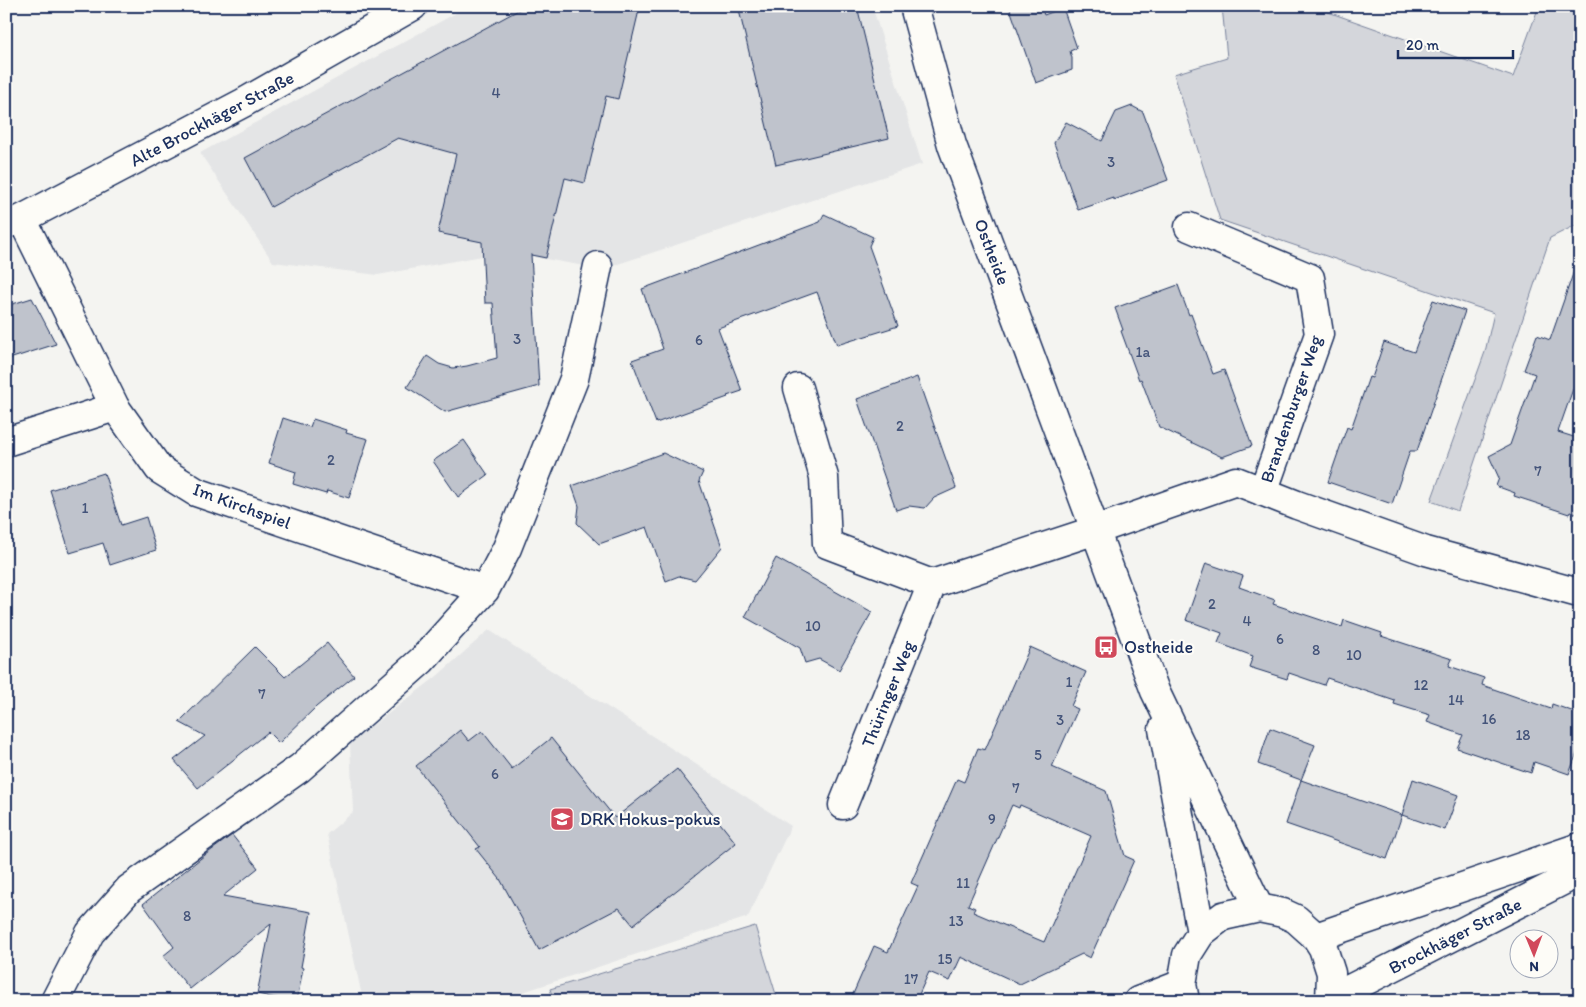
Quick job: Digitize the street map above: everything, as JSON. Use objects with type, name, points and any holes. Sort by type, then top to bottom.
[{"type":"street","name":"Alte Brockhäger Straße","points":[[14,221],[243,103],[413,6]]},
{"type":"street","name":"Ostheide","points":[[914,6],[952,145],[1156,691],[1258,908]]},
{"type":"street","name":"Im Kirchspiel","points":[[14,221],[115,407],[159,469],[196,492],[485,590]]},
{"type":"street","name":"Brandenburger Weg","points":[[1189,227],[1310,278],[1319,334],[1263,492]]},
{"type":"street","points":[[55,1001],[90,933],[129,888],[300,768],[422,660],[485,590],[507,548],[574,379],[598,266]]},
{"type":"street","points":[[798,388],[824,477],[827,544],[932,584],[1096,530]]},
{"type":"street","points":[[6,442],[115,407]]},
{"type":"street","name":"Brandenburger Weg","points":[[1096,530],[1236,481],[1426,551],[1575,592],[1580,590]]},
{"type":"street","name":"Thüringer Weg","points":[[843,805],[932,584]]},
{"type":"street","name":"Ostheide","points":[[1156,691],[1201,932]]},
{"type":"street","name":"Brockhäger Straße","points":[[1316,937],[1580,847]]},
{"type":"street","name":"Brockhäger Straße","points":[[1330,1000],[1580,872]]},
{"type":"street","points":[[1138,1001],[1183,992],[1187,955],[1201,932],[1223,916],[1258,908],[1283,912],[1296,919],[1316,937],[1323,948],[1331,973],[1330,1000]]},
{"type":"shaded area","points":[[469,6],[872,6],[922,164],[618,264],[590,267],[540,258],[520,252],[482,256],[378,275],[273,262],[200,153]]},
{"type":"shaded area","points":[[1222,6],[1311,6],[1513,77],[1539,6],[1580,6],[1580,223],[1550,238],[1458,511],[1431,501],[1485,352],[1494,313],[1220,220],[1174,74],[1227,58]]},
{"type":"shaded area","name":"DRK Hokus-pokus","points":[[489,630],[791,826],[748,917],[496,1001],[363,1001],[327,834],[353,812],[350,743],[436,677]]},
{"type":"shaded area","points":[[755,926],[778,1001],[554,1001],[550,989]]},
{"type":"building","points":[[526,6],[640,6],[618,99],[606,96],[585,183],[565,178],[546,258],[531,255],[539,386],[445,412],[407,387],[427,356],[439,364],[453,368],[497,358],[493,303],[485,303],[482,242],[438,233],[456,154],[398,138],[271,207],[245,158]]},
{"type":"building","points":[[738,6],[857,6],[889,138],[776,165]]},
{"type":"building","points":[[1009,6],[1041,6],[1044,15],[1063,8],[1077,48],[1070,51],[1072,70],[1036,83]]},
{"type":"building","points":[[1132,106],[1143,112],[1168,180],[1114,200],[1114,198],[1078,210],[1054,143],[1066,122],[1102,141],[1116,112]]},
{"type":"building","points":[[824,214],[873,237],[869,246],[898,326],[837,345],[817,292],[718,328],[742,391],[656,423],[632,360],[663,349],[642,289],[820,222]]},
{"type":"building","points":[[1575,268],[1580,269],[1580,369],[1558,432],[1580,439],[1580,515],[1570,512],[1569,514],[1514,496],[1515,493],[1496,486],[1499,478],[1489,456],[1510,445],[1535,374],[1524,370],[1537,335],[1550,340]]},
{"type":"building","points":[[1178,285],[1213,374],[1224,370],[1252,446],[1222,457],[1159,427],[1141,379],[1139,380],[1121,331],[1123,330],[1115,308]]},
{"type":"building","points":[[32,298],[56,344],[6,360],[6,306]]},
{"type":"building","points":[[1433,300],[1465,311],[1417,451],[1410,451],[1392,504],[1328,482],[1347,427],[1351,429],[1369,377],[1372,378],[1384,342],[1414,352]]},
{"type":"building","points":[[917,377],[956,488],[934,498],[925,508],[909,506],[896,510],[857,399]]},
{"type":"building","points":[[283,418],[310,427],[313,419],[347,430],[346,433],[368,439],[349,498],[327,491],[326,494],[293,484],[296,472],[269,463]]},
{"type":"building","points":[[464,440],[488,475],[458,497],[433,461]]},
{"type":"building","points":[[663,453],[703,472],[699,481],[722,547],[695,580],[679,576],[666,581],[647,527],[599,544],[577,523],[579,506],[572,486]]},
{"type":"building","points":[[104,473],[121,525],[146,517],[156,550],[110,565],[103,543],[70,553],[50,490]]},
{"type":"building","points":[[776,558],[872,612],[839,670],[819,659],[805,663],[800,648],[745,617]]},
{"type":"building","points":[[1206,563],[1243,576],[1239,587],[1275,600],[1273,604],[1342,627],[1344,620],[1382,633],[1381,636],[1452,659],[1449,666],[1484,678],[1482,685],[1551,709],[1552,704],[1580,714],[1580,745],[1569,774],[1534,762],[1531,773],[1457,748],[1463,735],[1427,722],[1430,715],[1394,704],[1395,701],[1327,678],[1324,685],[1289,673],[1287,679],[1249,667],[1253,656],[1218,643],[1222,633],[1186,620]]},
{"type":"building","points":[[327,643],[354,676],[316,707],[279,743],[268,732],[198,788],[174,760],[205,736],[179,722],[255,647],[285,677]]},
{"type":"building","points":[[1030,647],[1086,672],[1071,706],[1078,709],[1052,767],[1106,791],[1125,856],[1134,860],[1090,958],[1082,954],[1020,984],[961,957],[950,981],[929,972],[916,1001],[850,1001],[874,946],[888,952],[918,886],[911,883],[957,779],[964,782],[978,748],[985,750]],"holes":[[[1012,805],[1019,808],[1020,805],[1091,836],[1044,942],[973,912],[975,908],[968,905]]]},
{"type":"building","points":[[1270,728],[1315,745],[1301,780],[1258,764]]},
{"type":"building","points":[[460,730],[469,741],[482,731],[512,769],[551,738],[615,818],[677,769],[736,843],[633,925],[619,908],[539,950],[500,879],[476,849],[480,847],[416,766]]},
{"type":"building","points":[[1413,779],[1458,795],[1445,830],[1402,815]]},
{"type":"building","points":[[1301,780],[1402,815],[1387,859],[1286,824]]},
{"type":"building","points":[[232,835],[258,868],[223,896],[311,912],[297,1001],[257,994],[271,924],[190,989],[163,956],[174,947],[143,904]]},
{"type":"place","name":"Ostheide","points":[[1106,647]]},
{"type":"place","name":"DRK Hokus-pokus","points":[[562,819]]}]
